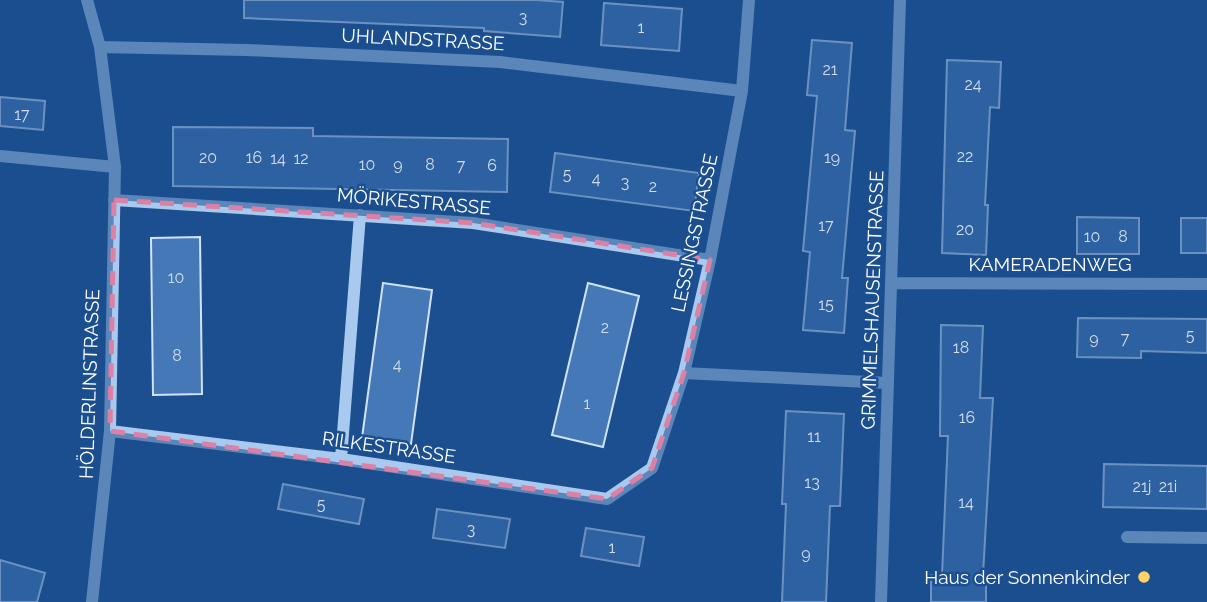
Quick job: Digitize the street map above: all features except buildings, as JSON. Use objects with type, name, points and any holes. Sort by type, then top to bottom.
[{"type":"street","name":"HÖLDERLINSTRASSE","points":[[87,0],[100,47],[115,167],[110,431],[92,602]]},
{"type":"street","name":"LESSINGSTRASSE","points":[[652,468],[684,373],[710,260],[742,91],[749,0]]},
{"type":"street","name":"GRIMMELSHAUSENSTRASSE","points":[[881,602],[900,0]]},
{"type":"street","name":"UHLANDSTRASSE","points":[[100,47],[247,50],[475,61],[742,91]]},
{"type":"street","points":[[0,156],[115,167]]},
{"type":"street","name":"MÖRIKESTRASSE","points":[[114,200],[473,223],[710,260]]},
{"type":"street","points":[[341,459],[359,215]]},
{"type":"street","name":"KAMERADENWEG","points":[[893,283],[1207,284]]},
{"type":"street","points":[[684,373],[888,383]]},
{"type":"street","name":"RILKESTRASSE","points":[[110,431],[341,459],[607,499],[652,468]]},
{"type":"street","points":[[1127,537],[1207,538]]},
{"type":"highlighted area","points":[[114,200],[473,223],[710,260],[684,373],[652,468],[607,499],[110,431]]},
{"type":"place","name":"Haus der Sonnenkinder","points":[[1144,577]]}]
